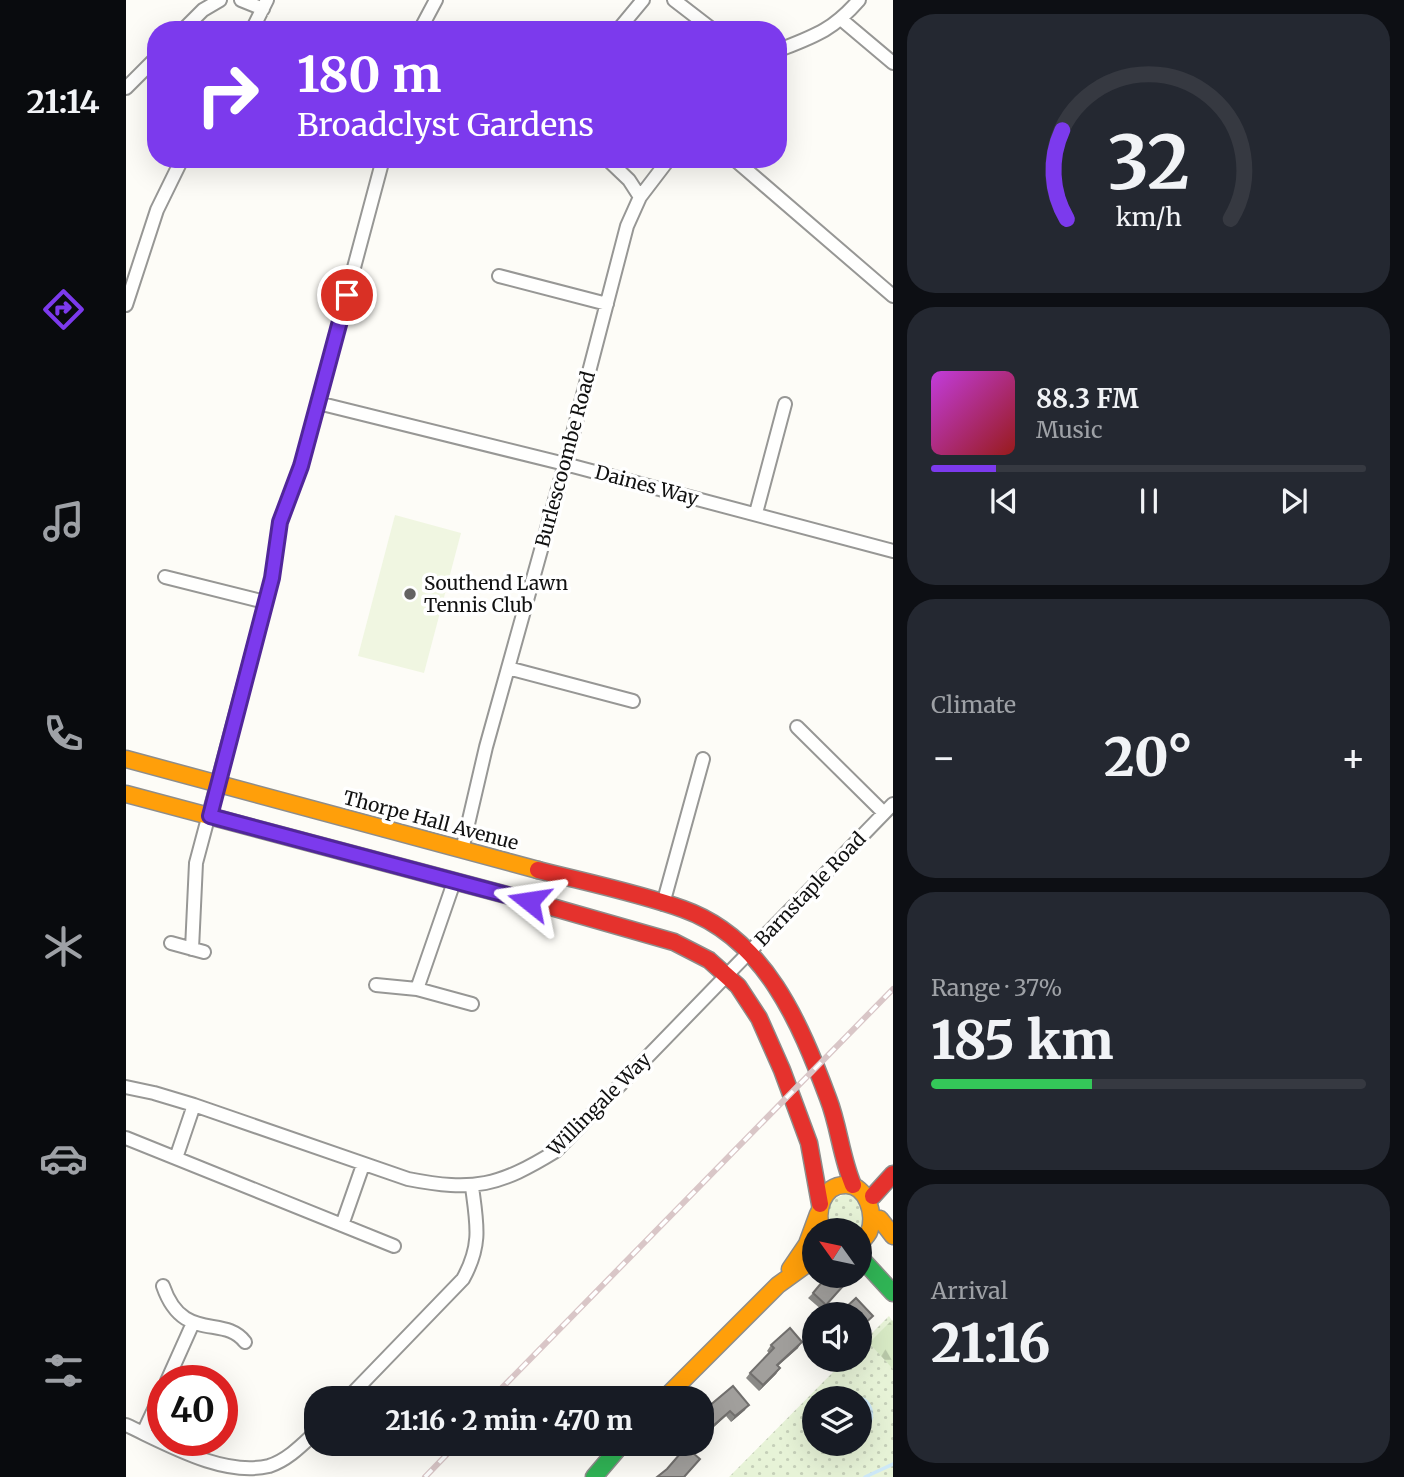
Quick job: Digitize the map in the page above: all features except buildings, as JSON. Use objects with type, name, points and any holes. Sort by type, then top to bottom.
[{"type":"street","points":[[192,21],[203,10],[220,0]]},
{"type":"street","points":[[241,0],[265,4],[256,21]]},
{"type":"street","points":[[425,21],[436,0]]},
{"type":"street","points":[[626,21],[643,0]]},
{"type":"street","points":[[674,0],[701,21]]},
{"type":"street","points":[[787,47],[827,30],[842,20],[859,0]]},
{"type":"street","points":[[842,20],[893,63]]},
{"type":"street","points":[[126,88],[147,67]]},
{"type":"street","points":[[126,305],[157,210],[178,168]]},
{"type":"street","points":[[171,943],[198,950],[194,882],[196,863],[265,602],[276,555],[280,522],[301,466],[381,168]]},
{"type":"street","points":[[616,168],[629,180],[640,197]]},
{"type":"street","name":"Burlescoombe Road","points":[[461,850],[627,226],[640,197],[662,168]]},
{"type":"street","points":[[744,168],[893,296]]},
{"type":"street","points":[[499,276],[607,303]]},
{"type":"street","name":"Daines Way","points":[[318,403],[756,513],[893,551]]},
{"type":"street","points":[[756,513],[785,404]]},
{"type":"street","points":[[164,577],[265,602]]},
{"type":"street","points":[[508,668],[633,701]]},
{"type":"street","points":[[797,727],[889,809]]},
{"type":"street","name":"Thorpe Hall Avenue","points":[[126,759],[684,909],[725,930],[750,951],[775,981],[791,1010],[835,1118],[845,1166],[853,1185]]},
{"type":"street","points":[[663,904],[703,759]]},
{"type":"street","points":[[126,794],[664,938],[682,944],[705,957],[726,974],[752,1005],[781,1067],[808,1140],[820,1218]]},
{"type":"street","name":"Barnstaple Road","points":[[726,974],[889,809]]},
{"type":"street","points":[[416,989],[454,881]]},
{"type":"street","name":"Willingale Way","points":[[126,1087],[194,1105],[408,1179],[472,1187],[500,1181],[521,1172],[556,1151],[726,974]]},
{"type":"street","points":[[376,985],[416,989],[472,1004]]},
{"type":"street","points":[[176,1158],[194,1105]]},
{"type":"street","points":[[126,1139],[394,1246]]},
{"type":"street","points":[[342,1224],[363,1165]]},
{"type":"street","points":[[873,1196],[893,1174]]},
{"type":"street","points":[[778,1285],[807,1244],[819,1209],[827,1194],[835,1188],[853,1185],[873,1196],[880,1219],[872,1236]]},
{"type":"street","points":[[360,1386],[463,1279],[477,1246],[478,1229],[472,1187]]},
{"type":"street","points":[[880,1219],[893,1236]]},
{"type":"street","points":[[677,1386],[778,1285],[802,1268]]},
{"type":"street","points":[[872,1270],[893,1293]]},
{"type":"street","points":[[163,1286],[171,1303],[184,1318],[193,1323],[232,1331],[245,1342]]},
{"type":"street","points":[[174,1365],[193,1323]]},
{"type":"street","points":[[143,1433],[147,1424]]},
{"type":"street","points":[[126,1426],[217,1466],[254,1468],[270,1465],[289,1455],[304,1442]]},
{"type":"street","points":[[594,1477],[612,1456]]},
{"type":"green space","name":"Southend Lawn Tennis Club","points":[[395,515],[461,533],[424,673],[358,656]]},
{"type":"green space","points":[[852,1194],[867,1204],[863,1218],[827,1218],[826,1209],[834,1199]]},
{"type":"green space","points":[[889,1316],[893,1322],[893,1477],[729,1477],[802,1403],[802,1456],[872,1456],[872,1386],[819,1386],[833,1372],[872,1372],[872,1333]]},
{"type":"green space","points":[[893,1321],[893,1369],[872,1346],[872,1340]]},
{"type":"waterway","points":[[865,1477],[893,1464]]},
{"type":"railway","points":[[504,1386],[893,989]]},
{"type":"railway","points":[[425,1477],[445,1456]]},
{"type":"traffic: fast","points":[[872,1270],[893,1293]]},
{"type":"traffic: fast","points":[[594,1477],[612,1456]]},
{"type":"traffic: slow","points":[[126,759],[538,870]]},
{"type":"traffic: slow","points":[[126,794],[548,906]]},
{"type":"traffic: slow","points":[[819,1218],[826,1194],[831,1189],[846,1185],[853,1186],[864,1195],[871,1218]]},
{"type":"traffic: slow","points":[[790,1269],[807,1244],[818,1214]]},
{"type":"traffic: slow","points":[[880,1219],[893,1236]]},
{"type":"traffic: slow","points":[[677,1386],[778,1285],[802,1268]]},
{"type":"traffic: jam","points":[[538,870],[683,909],[712,922],[736,940],[758,962],[776,986],[805,1041],[832,1109],[853,1185]]},
{"type":"traffic: jam","points":[[548,906],[674,942],[709,960],[738,986],[759,1018],[782,1070],[809,1143],[820,1204]]},
{"type":"traffic: jam","points":[[873,1196],[893,1174]]},
{"type":"place","name":"Southend Lawn Tennis Club","points":[[410,594]]},
{"type":"route","points":[[347,295],[301,466],[285,502],[272,578],[210,816],[529,901]]}]
